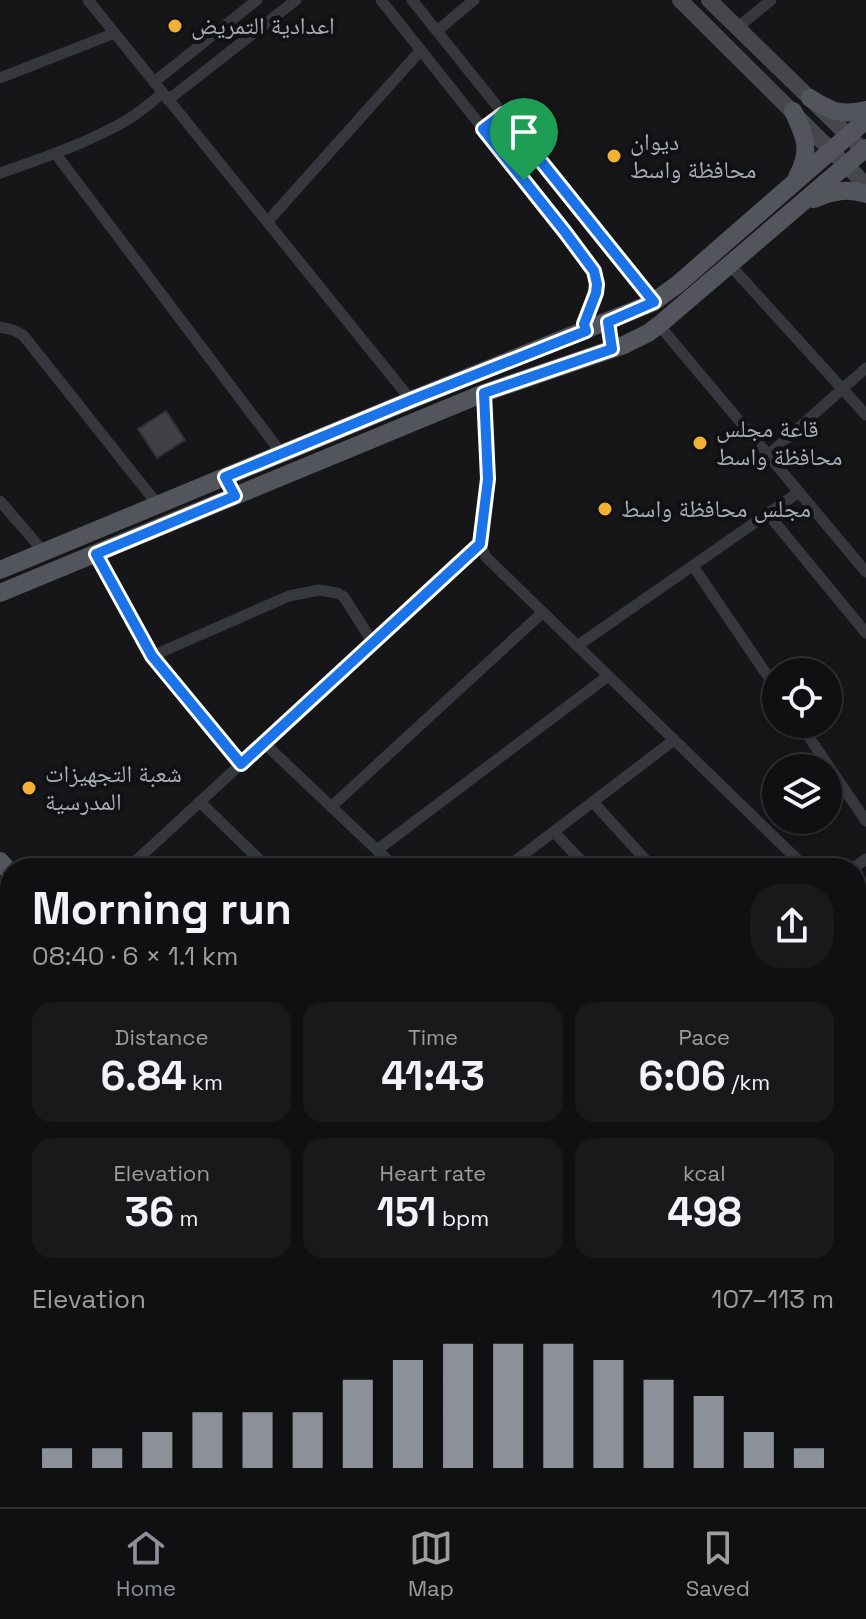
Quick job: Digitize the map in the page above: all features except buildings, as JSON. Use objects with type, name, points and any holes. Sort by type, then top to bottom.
[{"type":"main road","points":[[810,98],[837,112],[866,110]]},
{"type":"main road","points":[[793,111],[804,133],[806,147],[802,167],[793,183]]},
{"type":"main road","points":[[0,570],[654,302],[866,120]]},
{"type":"main road","points":[[0,593],[484,393],[636,339],[659,325],[865,151]]},
{"type":"main road","points":[[800,205],[836,191],[866,194]]},
{"type":"main road","points":[[608,322],[612,349]]},
{"type":"main road","points":[[225,477],[235,496]]},
{"type":"street","points":[[88,0],[411,400]]},
{"type":"street","points":[[154,82],[257,0]]},
{"type":"street","points":[[0,173],[55,153],[124,122],[166,97],[296,0]]},
{"type":"street","points":[[381,0],[594,271],[596,293],[585,317],[586,331]]},
{"type":"street","points":[[412,0],[654,302]]},
{"type":"street","points":[[437,31],[474,0]]},
{"type":"street","points":[[680,0],[866,185]]},
{"type":"street","points":[[709,0],[865,151]]},
{"type":"street","points":[[737,28],[771,0]]},
{"type":"street","points":[[0,78],[115,33]]},
{"type":"street","points":[[268,221],[421,50]]},
{"type":"street","points":[[483,129],[503,114]]},
{"type":"street","points":[[55,153],[282,454]]},
{"type":"street","points":[[730,265],[866,415]]},
{"type":"street","points":[[659,325],[866,572]]},
{"type":"street","points":[[0,327],[23,335],[158,505]]},
{"type":"street","points":[[768,455],[866,368]]},
{"type":"street","points":[[484,393],[488,479],[480,544],[490,562],[796,858]]},
{"type":"street","points":[[577,646],[799,492]]},
{"type":"street","points":[[0,501],[43,551]]},
{"type":"street","points":[[768,514],[866,633]]},
{"type":"street","points":[[139,858],[480,544]]},
{"type":"street","points":[[96,554],[152,656],[241,764]]},
{"type":"street","points":[[693,566],[762,667]]},
{"type":"street","points":[[152,656],[289,596],[319,590],[344,597],[373,643]]},
{"type":"street","points":[[331,807],[542,613]]},
{"type":"street","points":[[377,850],[608,676]]},
{"type":"street","points":[[810,738],[866,821]]},
{"type":"street","points":[[519,858],[674,740]]},
{"type":"street","points":[[264,743],[385,858]]},
{"type":"street","points":[[200,802],[258,858]]},
{"type":"street","points":[[593,802],[644,858]]},
{"type":"street","points":[[554,832],[579,858]]},
{"type":"place","name":"اعدادية التمريض","points":[[175,26]]},
{"type":"place","name":"ديوان محافظة واسط","points":[[614,156]]},
{"type":"place","name":"قاعة مجلس محافظة واسط","points":[[700,443]]},
{"type":"place","name":"مجلس محافظة واسط","points":[[605,509]]},
{"type":"place","name":"شعبة التجهيزات المدرسية","points":[[29,788]]},
{"type":"route","points":[[503,114],[654,302],[608,322],[612,349],[484,393],[488,479],[480,544],[241,764],[158,665],[96,554],[235,496],[225,477],[586,331],[585,317],[596,293],[594,271],[524,180],[483,129],[503,114]]}]
